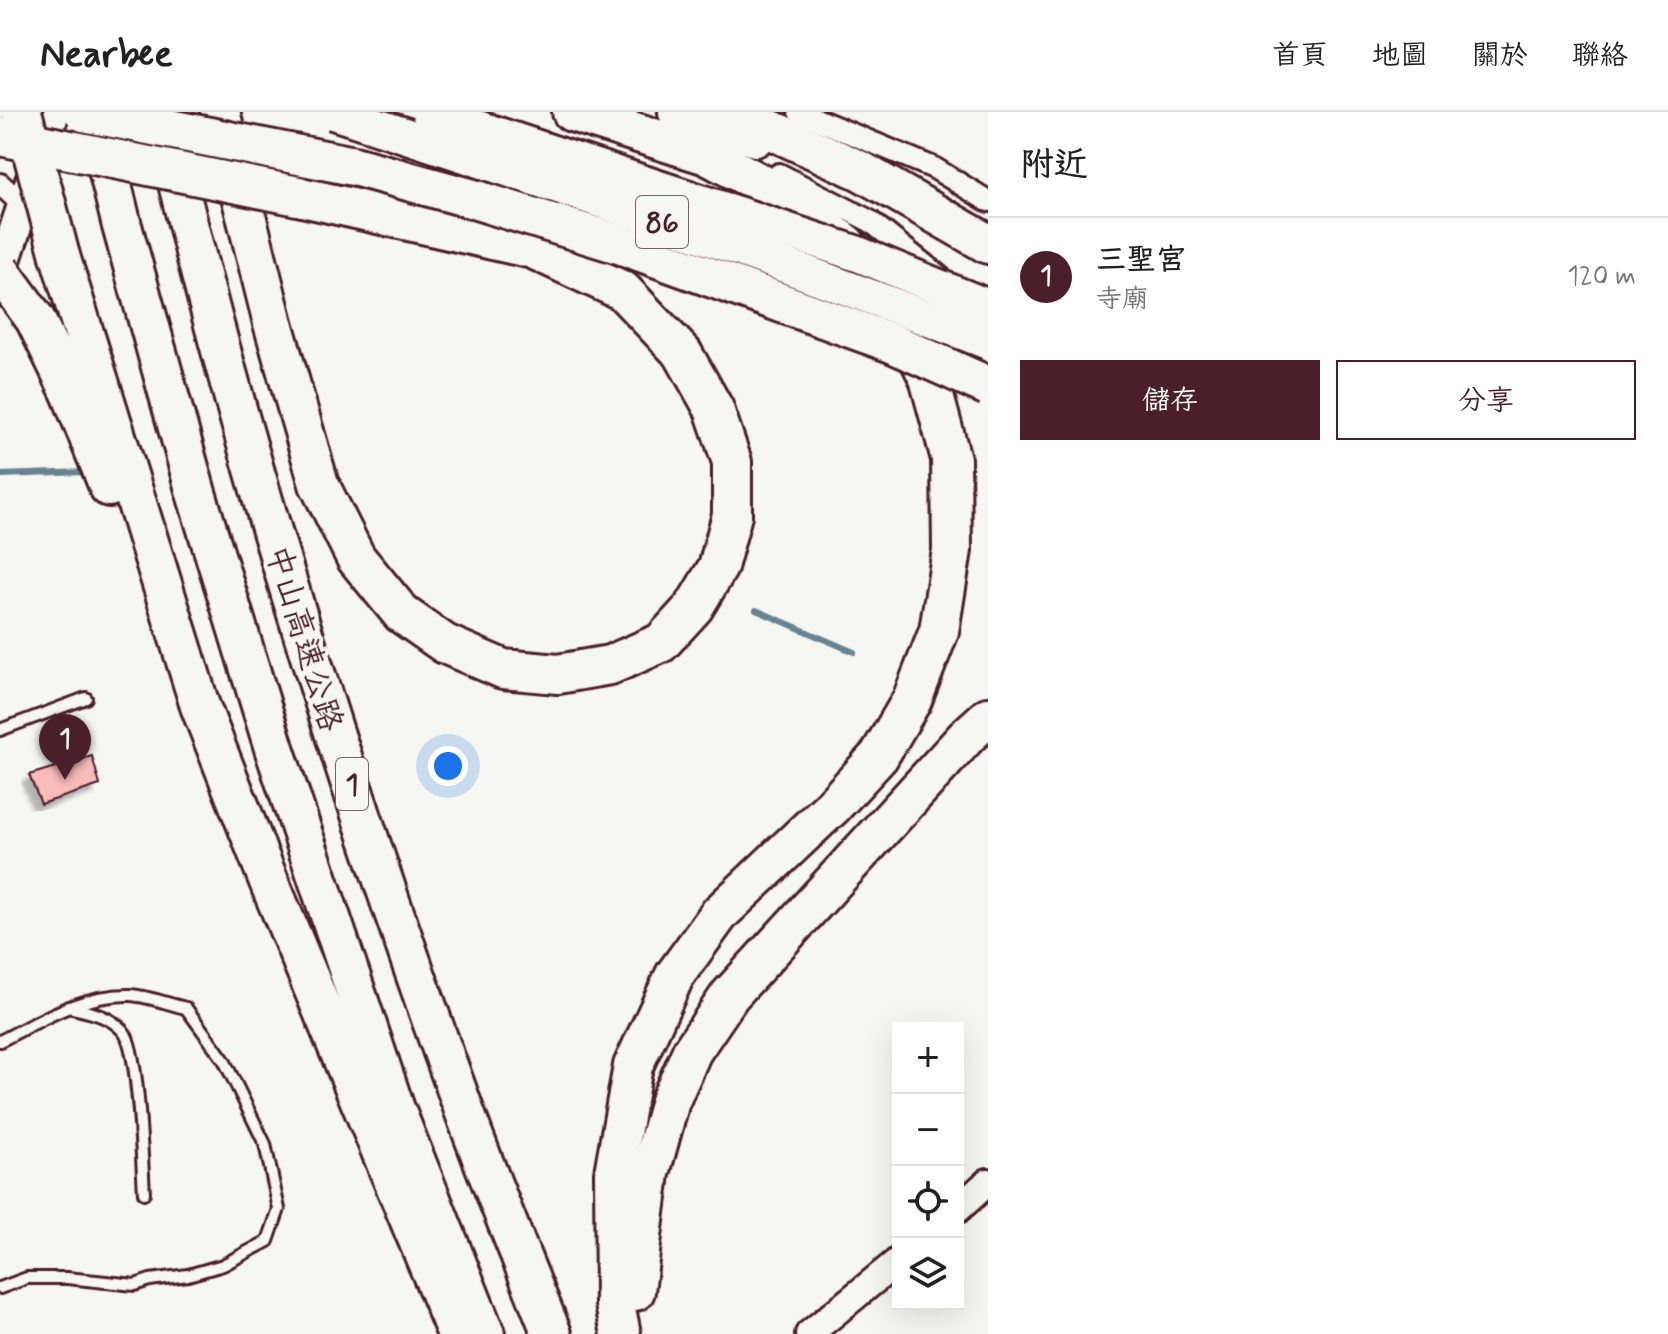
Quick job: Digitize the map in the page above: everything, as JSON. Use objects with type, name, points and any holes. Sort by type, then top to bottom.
[{"type":"highway","points":[[22,112],[60,256],[200,706],[270,884],[457,1334]]},
{"type":"highway","points":[[84,112],[354,166],[477,200],[619,244],[892,343],[988,386]]},
{"type":"highway","name":"中山高速公路","points":[[94,112],[122,226],[196,493],[274,748],[395,1109],[485,1334]]},
{"type":"highway","name":"中山高速公路","points":[[161,112],[187,222],[257,480],[332,727],[460,1101],[552,1334]]},
{"type":"highway","points":[[0,136],[223,181],[238,184],[298,196],[533,249],[623,291],[683,354],[714,409],[732,462],[732,515],[718,567],[694,607],[661,643],[610,665],[558,674],[503,669],[445,644],[402,614],[356,558],[319,484],[273,323],[240,190],[236,175],[220,112]]},
{"type":"highway","name":"86","points":[[333,112],[502,166],[847,286],[988,342]]},
{"type":"highway","name":"86","points":[[429,112],[858,254],[988,307]]},
{"type":"highway","points":[[572,112],[707,155],[782,195],[846,244],[899,318],[929,378],[951,459],[952,550],[944,604],[939,631],[912,700],[879,756],[832,807],[720,913],[675,975],[633,1066],[614,1173],[615,1304],[621,1334]]},
{"type":"highway","points":[[678,112],[861,171]]},
{"type":"highway","points":[[732,112],[861,171],[988,244]]},
{"type":"highway","points":[[0,273],[35,319],[71,393],[187,694],[200,706]]},
{"type":"highway","points":[[636,1334],[633,1305],[650,1173],[670,1101],[692,1051],[730,995],[968,735],[988,717]]},
{"type":"main road","points":[[0,273],[11,205],[54,112]]},
{"type":"street","points":[[658,112],[870,221],[988,316]]},
{"type":"street","points":[[799,112],[934,168],[988,201]]},
{"type":"street","points":[[0,184],[11,205]]},
{"type":"street","points":[[964,1204],[988,1182]]},
{"type":"street","points":[[809,1334],[892,1266]]},
{"type":"lane","points":[[0,730],[86,698]]},
{"type":"lane","points":[[0,1041],[67,1006],[98,997],[133,995],[186,1008],[224,1060],[265,1144],[279,1209],[268,1241],[223,1265],[188,1275],[135,1285],[67,1278],[27,1278],[0,1288]]},
{"type":"lane","points":[[67,1006],[108,1018],[126,1034],[136,1080],[144,1193]]},
{"type":"building","points":[[92,756],[100,785],[41,804],[29,775]]},
{"type":"waterway","points":[[0,475],[88,472]]},
{"type":"waterway","points":[[756,610],[854,652]]},
{"type":"place","name":"三聖宮","points":[[65,780]]}]
